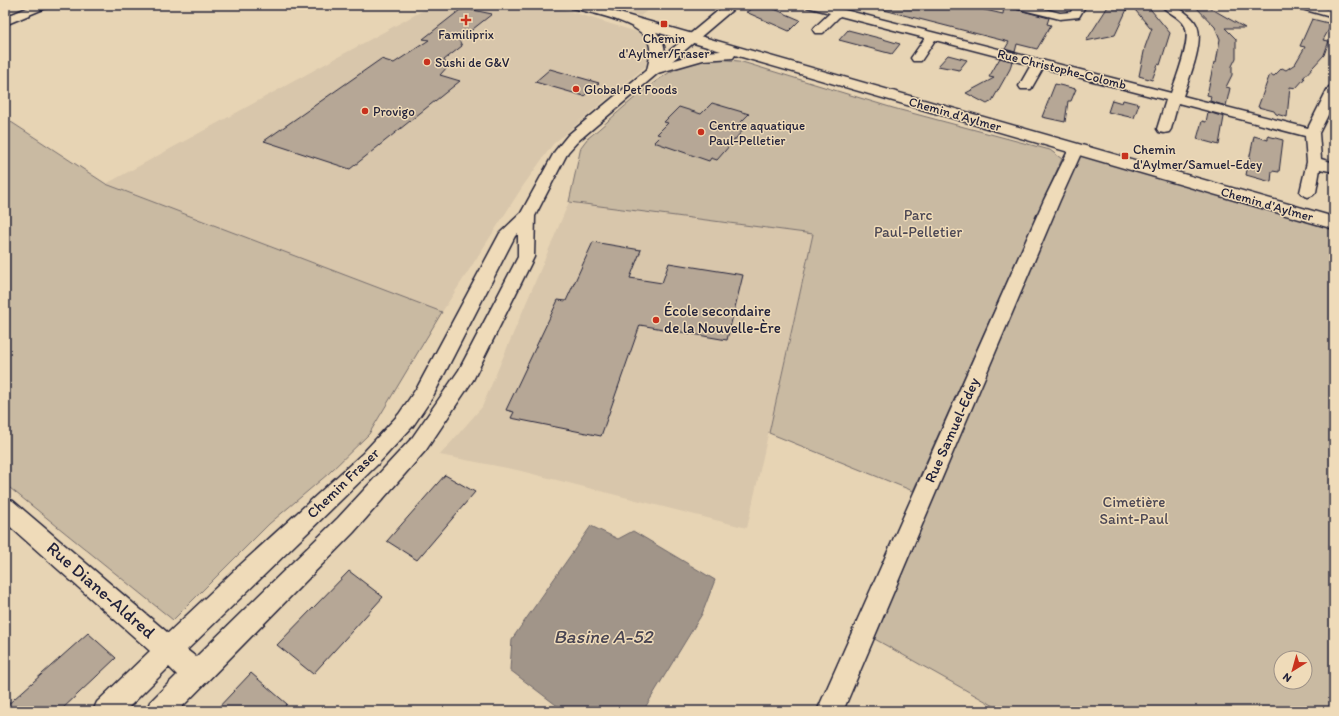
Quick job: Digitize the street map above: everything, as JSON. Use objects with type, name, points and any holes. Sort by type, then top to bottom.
[{"type":"main road","name":"Chemin d'Aylmer","points":[[577,5],[1334,223]]},
{"type":"main road","points":[[628,20],[649,32],[657,42],[658,54],[654,70]]},
{"type":"main road","points":[[654,70],[702,56],[723,55],[767,60]]},
{"type":"street","points":[[5,21],[44,5]]},
{"type":"street","name":"Chemin Fraser","points":[[106,711],[252,569],[370,459],[406,420],[425,392],[508,233],[527,216],[566,145],[603,112],[732,5]]},
{"type":"street","name":"Rue Christophe-Colomb","points":[[811,5],[1312,134]]},
{"type":"street","points":[[1015,5],[1066,16],[1075,15],[1080,5]]},
{"type":"street","points":[[1164,128],[1194,36],[1191,25],[1167,5]]},
{"type":"street","points":[[1299,5],[1334,15]]},
{"type":"street","points":[[819,30],[838,12]]},
{"type":"street","points":[[916,58],[932,36]]},
{"type":"street","points":[[1026,86],[1039,63]]},
{"type":"street","points":[[1308,192],[1314,162],[1312,134],[1334,90]]},
{"type":"street","name":"Rue Samuel-Edey","points":[[830,711],[1052,200],[1076,149]]},
{"type":"street","points":[[1314,162],[1334,168]]},
{"type":"street","name":"Chemin Fraser","points":[[159,711],[346,524],[419,444],[466,375],[526,257],[527,216]]},
{"type":"street","name":"Rue Diane-Aldred","points":[[6,512],[196,674]]},
{"type":"shaded area","points":[[433,5],[549,5],[637,32],[648,39],[652,47],[652,57],[646,66],[553,144],[523,186],[442,312],[106,184]]},
{"type":"shaded area","points":[[606,5],[655,5],[640,16]]},
{"type":"shaded area","name":"École secondaire de la Nouvelle-Ère","points":[[569,202],[813,234],[747,528],[517,470],[440,455],[482,407]]},
{"type":"green space","name":"Parc Paul-Pelletier","points":[[717,59],[739,61],[893,108],[1050,150],[1062,159],[913,491],[769,433],[813,234],[569,202],[581,147],[587,139],[640,94],[670,72],[699,60]]},
{"type":"green space","points":[[8,120],[106,184],[442,312],[369,434],[328,474],[269,524],[173,620],[5,484],[5,122]]},
{"type":"green space","name":"Cimetière Saint-Paul","points":[[1076,149],[1334,223],[1334,711],[1003,711],[864,633]]},
{"type":"water","name":"Basine A-52","points":[[591,526],[618,539],[633,531],[715,580],[702,614],[643,711],[564,711],[510,670],[512,639]]},
{"type":"building","points":[[760,5],[765,5],[800,20],[789,31],[746,12]]},
{"type":"building","points":[[884,5],[963,5],[1003,14],[1004,5],[1008,5],[1011,8],[1049,18],[1047,24],[1051,25],[1037,49],[1017,44],[1015,52],[1005,49],[1009,42],[884,10]]},
{"type":"building","points":[[1109,5],[1129,5],[1115,35],[1086,41]]},
{"type":"building","points":[[1131,5],[1147,5],[1170,33],[1160,65],[1158,64],[1152,80],[1139,76],[1145,47],[1152,28],[1150,28]]},
{"type":"building","points":[[1194,5],[1205,5],[1245,28],[1225,28],[1236,39],[1236,58],[1232,66],[1232,75],[1226,87],[1230,88],[1226,106],[1210,101],[1211,96],[1207,95],[1214,62],[1216,63],[1220,39],[1215,27]]},
{"type":"building","name":"Provigo","points":[[468,9],[492,14],[459,40],[462,46],[444,60],[448,66],[440,75],[460,81],[350,169],[264,141],[381,59],[394,63],[429,40],[423,39],[460,10]]},
{"type":"building","points":[[1312,19],[1332,24],[1323,40],[1329,41],[1324,55],[1303,78],[1305,78],[1296,88],[1290,87],[1287,117],[1276,114],[1274,111],[1258,107],[1270,74],[1274,76],[1282,68],[1286,70],[1295,64],[1305,47],[1300,46]]},
{"type":"building","points":[[848,30],[900,44],[892,54],[839,40]]},
{"type":"building","points":[[948,55],[967,60],[959,70],[938,66]]},
{"type":"building","points":[[1000,58],[1012,61],[1010,69],[992,101],[987,104],[966,93],[994,78],[989,77]]},
{"type":"building","name":"Global Pet Foods","points":[[550,69],[599,83],[584,96],[535,82]]},
{"type":"building","points":[[1055,84],[1076,89],[1071,101],[1068,101],[1065,122],[1042,117]]},
{"type":"building","points":[[1112,100],[1122,103],[1123,100],[1139,104],[1134,118],[1108,112]]},
{"type":"building","name":"Centre aquatique Paul-Pelletier","points":[[712,103],[749,114],[736,127],[744,129],[717,160],[711,158],[709,161],[654,142],[661,135],[657,134],[668,123],[664,122],[679,107],[701,114]]},
{"type":"building","points":[[1208,112],[1224,117],[1219,145],[1197,139],[1202,121],[1206,122]]},
{"type":"building","points":[[1254,136],[1268,140],[1268,136],[1283,140],[1279,172],[1272,171],[1271,182],[1246,175]]},
{"type":"building","points":[[593,242],[641,250],[630,278],[662,283],[669,263],[743,275],[727,340],[640,325],[601,436],[511,418],[514,412],[506,410],[558,300],[566,301]]},
{"type":"building","points":[[445,475],[475,492],[417,560],[387,541]]},
{"type":"building","points":[[349,571],[383,597],[313,674],[277,645]]},
{"type":"building","points":[[88,633],[116,658],[60,711],[5,711],[5,707]]},
{"type":"building","points":[[251,673],[287,704],[281,711],[215,711]]},
{"type":"place","name":"Familiprix","points":[[466,20]]},
{"type":"place","name":"Chemin d'Aylmer/Fraser","points":[[664,24]]},
{"type":"place","name":"Sushi de G&V","points":[[427,62]]},
{"type":"place","name":"Global Pet Foods","points":[[576,89]]},
{"type":"place","name":"Provigo","points":[[365,111]]},
{"type":"place","name":"Centre aquatique Paul-Pelletier","points":[[701,132]]},
{"type":"place","name":"Chemin d'Aylmer/Samuel-Edey","points":[[1125,156]]},
{"type":"place","name":"École secondaire de la Nouvelle-Ère","points":[[656,320]]}]
